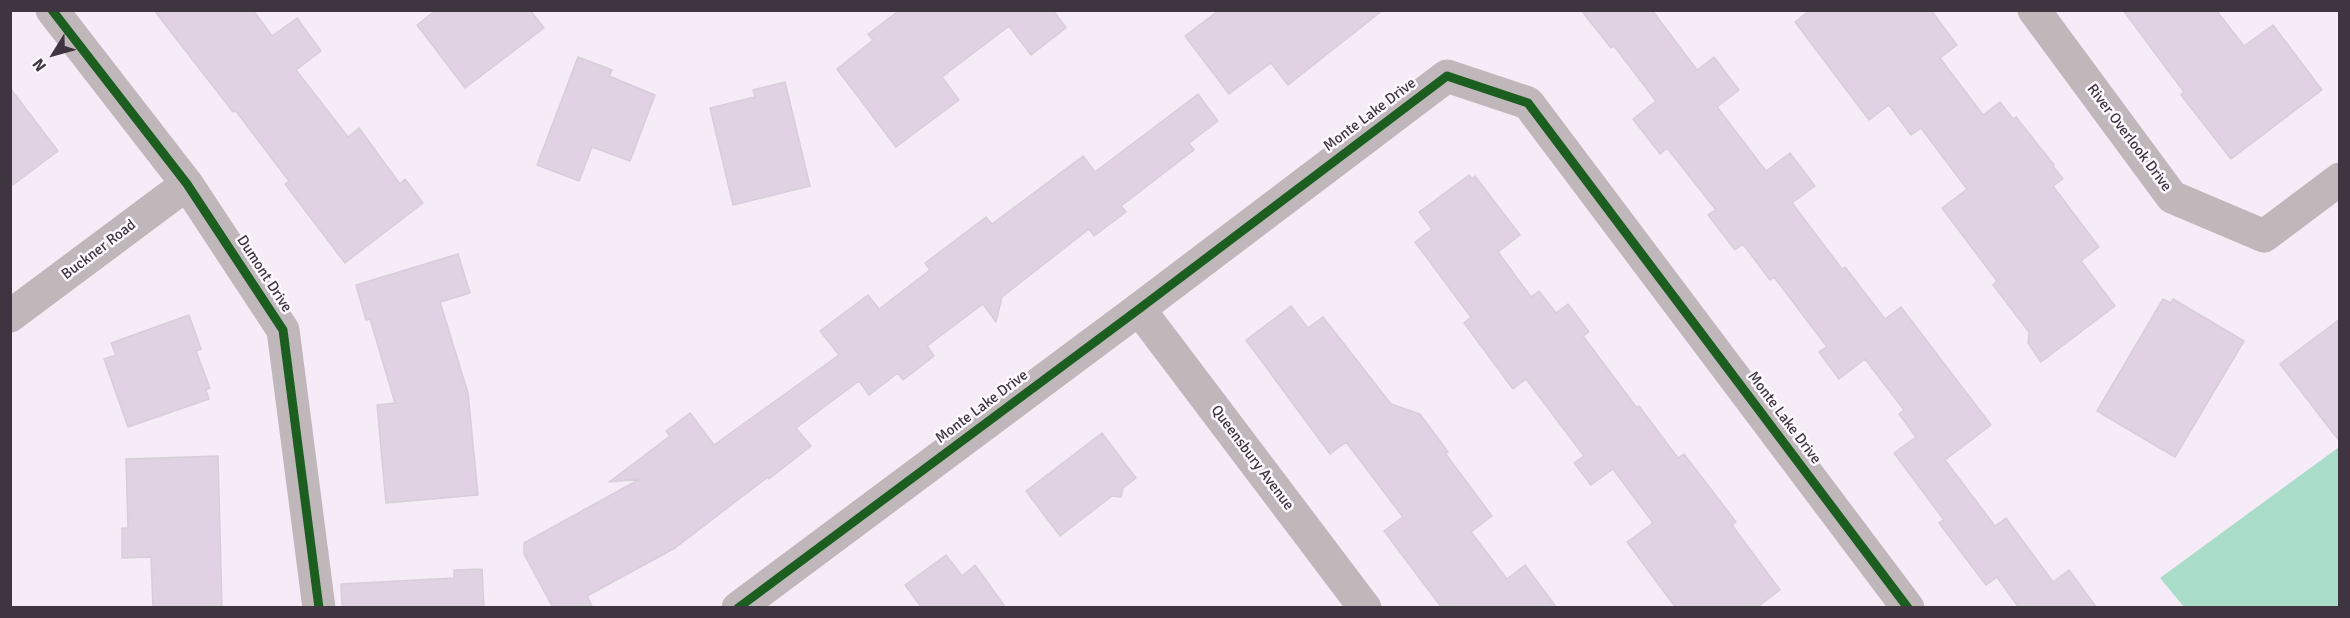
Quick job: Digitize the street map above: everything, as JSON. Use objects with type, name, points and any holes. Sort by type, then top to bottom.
[{"type":"street","name":"Dumont Drive","points":[[52,10],[187,184],[283,330],[319,608]]},
{"type":"street","name":"River Overlook Drive","points":[[2034,10],[2172,197],[2264,236],[2340,179]]},
{"type":"street","name":"Monte Lake Drive","points":[[738,608],[1139,309],[1446,76],[1528,103],[1908,608]]},
{"type":"street","name":"Buckner Road","points":[[10,316],[187,184]]},
{"type":"street","name":"Queensbury Avenue","points":[[1139,309],[1365,608]]},
{"type":"green space","points":[[2339,447],[2339,607],[2184,607],[2160,578]]},
{"type":"building","points":[[154,10],[253,10],[272,36],[297,18],[321,51],[296,70],[348,137],[359,128],[400,184],[405,179],[423,203],[345,263],[285,184],[289,181]]},
{"type":"building","points":[[436,10],[530,10],[544,28],[465,88],[417,25]]},
{"type":"building","points":[[900,10],[1053,10],[1066,28],[1031,55],[1009,26],[942,77],[959,100],[896,147],[837,69],[873,40],[868,34]]},
{"type":"building","points":[[1219,10],[1383,10],[1288,85],[1271,63],[1229,94],[1185,36]]},
{"type":"building","points":[[1581,10],[1652,10],[1697,70],[1714,57],[1739,90],[1717,107],[1766,171],[1790,153],[1815,186],[1792,203],[1842,269],[1845,267],[1885,319],[1901,307],[1991,425],[1945,460],[1995,526],[2006,518],[2053,582],[2069,570],[2097,608],[2019,608],[1997,577],[1986,585],[1939,523],[1944,520],[1894,453],[1916,437],[1899,414],[1904,410],[1865,359],[1839,379],[1819,352],[1827,347],[1774,277],[1770,280],[1743,244],[1735,250],[1708,215],[1716,210],[1667,148],[1660,154],[1633,119],[1656,101],[1614,46],[1611,48]]},
{"type":"building","points":[[1810,10],[1931,10],[1957,45],[1940,58],[1983,115],[2000,102],[2013,119],[2016,117],[2063,179],[2053,186],[2099,247],[2081,261],[2115,306],[2041,362],[2028,343],[2029,332],[1993,285],[1997,281],[1942,208],[1967,189],[1921,128],[1911,135],[1889,105],[1869,120],[1795,22]]},
{"type":"building","points":[[2123,10],[2216,10],[2244,46],[2273,25],[2322,90],[2231,159],[2181,95],[2184,92]]},
{"type":"building","points":[[578,57],[612,70],[609,76],[655,95],[630,161],[592,147],[579,181],[537,165]]},
{"type":"building","points":[[785,82],[810,186],[733,205],[710,108],[755,97],[753,90]]},
{"type":"building","points":[[10,88],[58,151],[10,187]]},
{"type":"building","points":[[1198,94],[1218,121],[1189,143],[1194,150],[1121,206],[1126,212],[1094,236],[1089,229],[1002,297],[996,322],[983,304],[927,346],[934,356],[903,380],[898,373],[869,395],[859,381],[796,428],[811,446],[769,479],[768,477],[675,548],[587,596],[593,608],[553,608],[524,554],[524,543],[640,479],[609,482],[670,436],[666,431],[690,413],[714,445],[839,355],[820,331],[868,295],[879,309],[930,270],[925,263],[986,217],[992,224],[1083,156],[1095,172]]},
{"type":"building","points":[[1469,175],[1472,179],[1475,176],[1520,235],[1498,252],[1531,297],[1539,291],[1556,313],[1568,304],[1589,332],[1583,336],[1637,408],[1639,406],[1678,458],[1684,454],[1736,522],[1732,525],[1780,590],[1756,608],[1676,608],[1627,542],[1653,523],[1613,469],[1591,485],[1574,463],[1584,456],[1526,379],[1513,389],[1464,323],[1471,317],[1415,242],[1432,229],[1419,212]]},
{"type":"building","points":[[458,254],[470,293],[440,302],[468,393],[478,495],[386,503],[377,405],[395,403],[370,319],[366,320],[356,285]]},
{"type":"building","points":[[2163,299],[2171,303],[2173,299],[2244,341],[2175,457],[2097,411]]},
{"type":"building","points":[[1291,306],[1308,328],[1323,317],[1391,404],[1420,414],[1448,452],[1445,453],[1492,516],[1471,532],[1507,579],[1525,565],[1557,608],[1442,608],[1384,531],[1403,517],[1346,442],[1330,454],[1246,340]]},
{"type":"building","points":[[189,315],[201,349],[196,351],[210,388],[206,390],[209,399],[128,427],[104,359],[116,355],[111,343]]},
{"type":"building","points":[[2340,319],[2340,442],[2280,364]]},
{"type":"building","points":[[1102,433],[1136,478],[1123,488],[1121,497],[1112,496],[1060,536],[1026,491]]},
{"type":"building","points":[[218,456],[222,608],[153,608],[151,557],[122,558],[122,528],[128,528],[126,459]]},
{"type":"building","points":[[946,555],[962,576],[975,565],[1006,608],[922,608],[905,585]]},
{"type":"building","points":[[482,569],[484,608],[342,608],[341,584],[454,578],[454,570]]},
{"type":"cycle path","points":[[52,10],[187,184],[283,330],[319,608]]},
{"type":"cycle path","points":[[738,608],[1447,76],[1528,103],[1908,608]]}]
